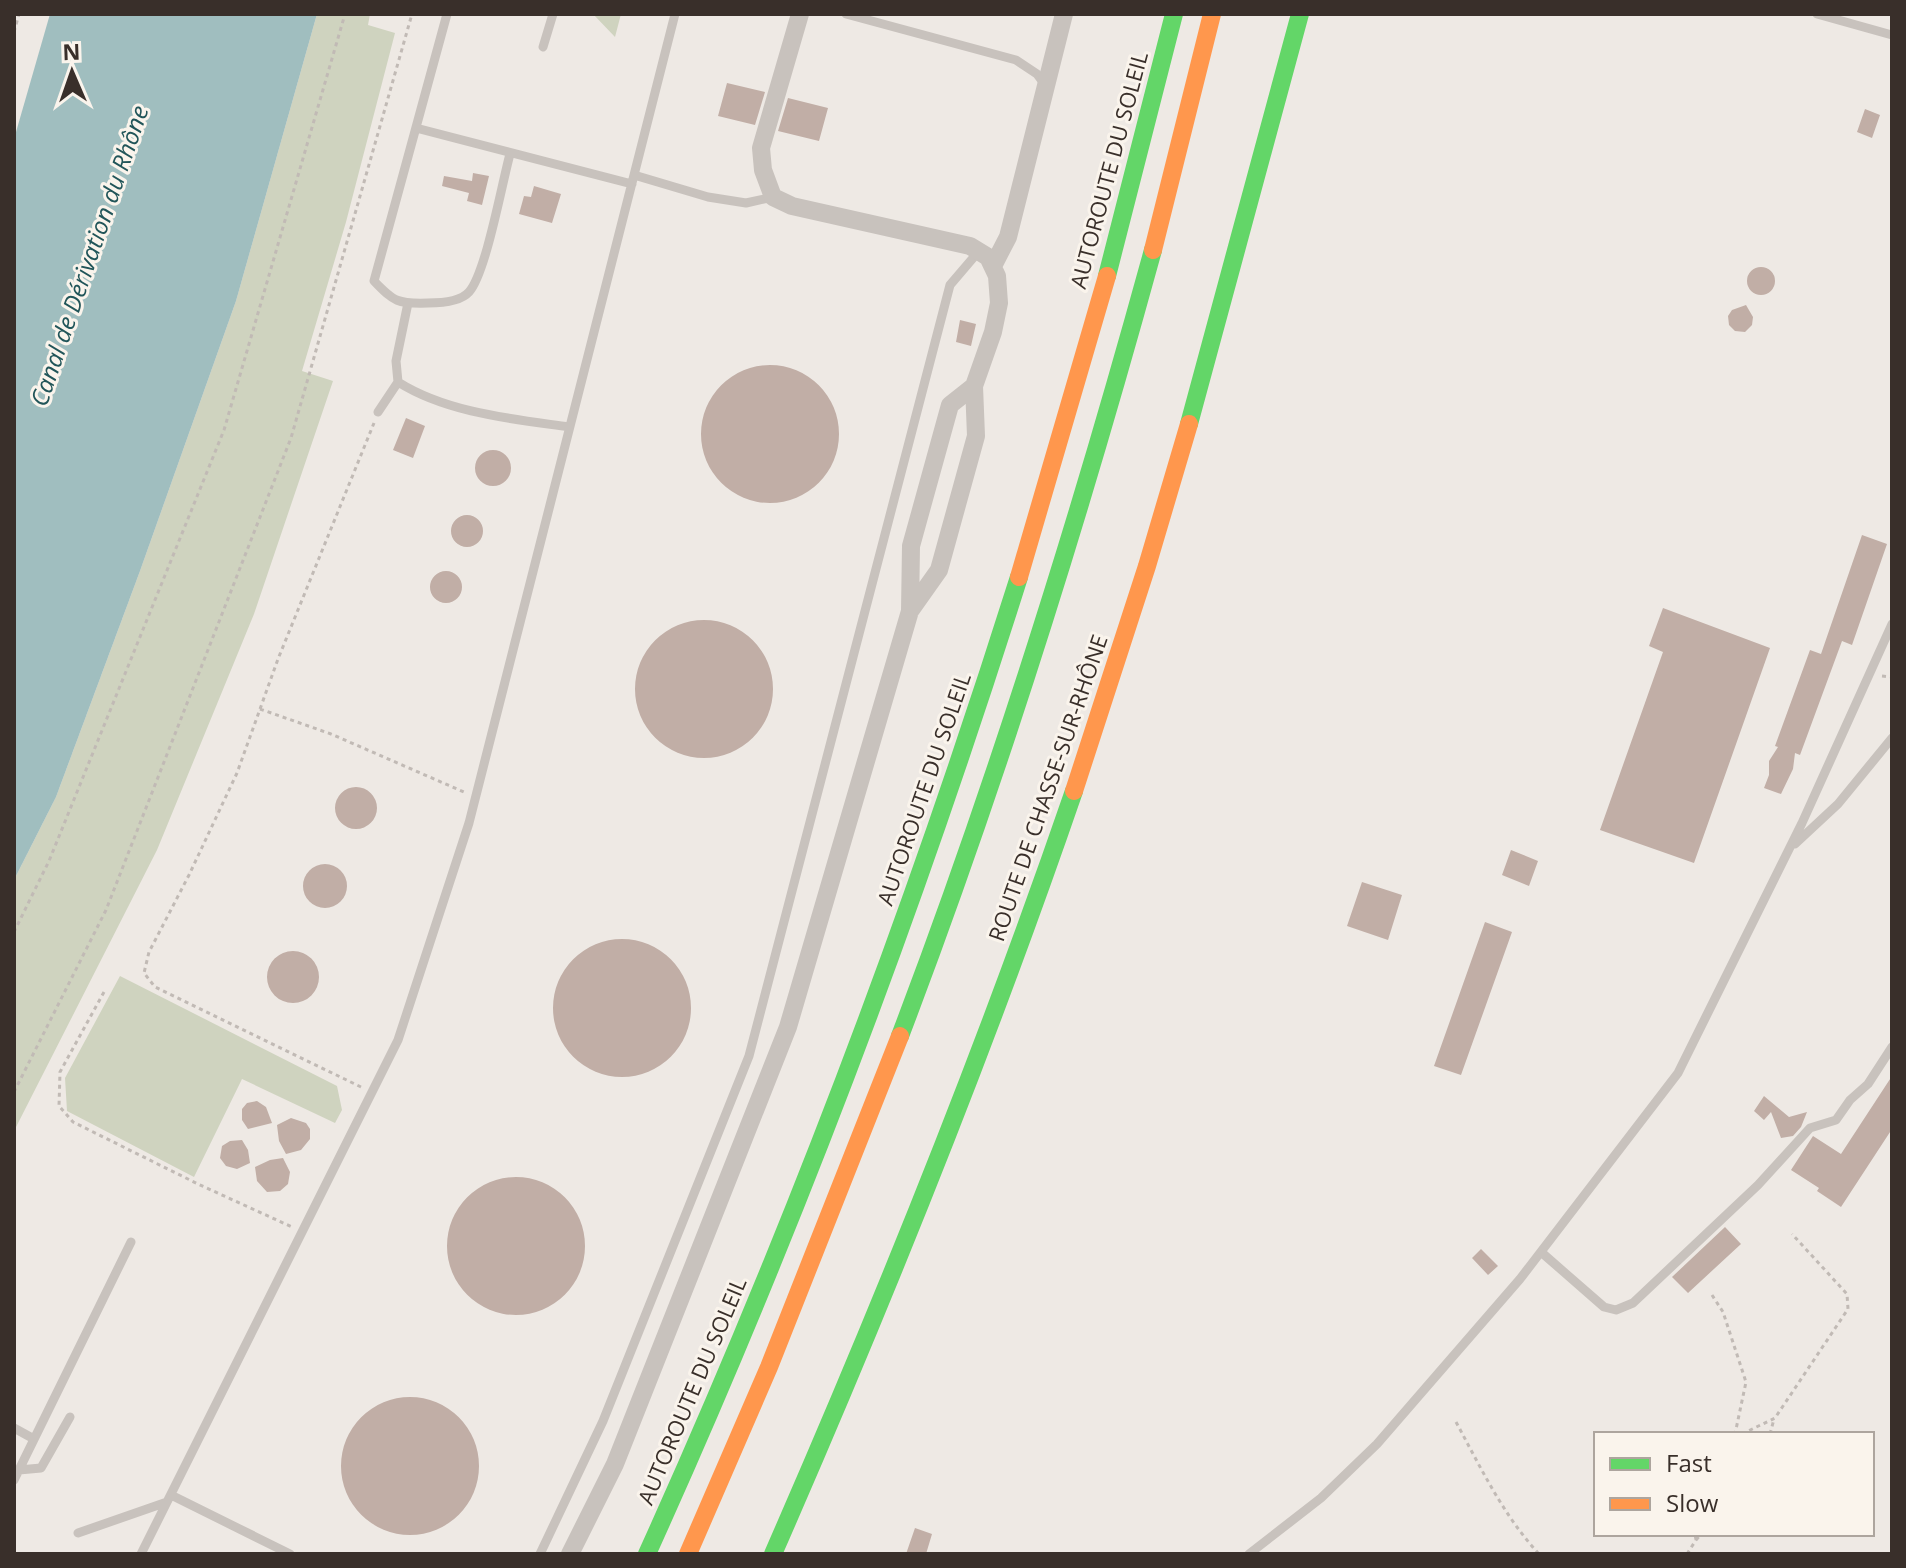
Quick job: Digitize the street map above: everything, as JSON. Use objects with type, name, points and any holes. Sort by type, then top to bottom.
[{"type":"main road","name":"AUTOROUTE DU SOLEIL","points":[[647,1554],[733,1360],[814,1161],[946,804],[1070,408],[1124,214],[1174,14]]},
{"type":"main road","points":[[688,1554],[815,1258],[912,1007],[984,806],[1050,603],[1110,403],[1164,207],[1212,14]]},
{"type":"main road","name":"ROUTE DE CHASSE-SUR-RHÔNE","points":[[773,1554],[889,1286],[1040,892],[1172,485],[1300,14]]},
{"type":"street","points":[[800,14],[761,148],[763,170],[773,197],[792,206],[970,246],[988,257],[997,276],[999,303],[993,332],[974,386],[976,436],[939,570],[910,611]]},
{"type":"street","points":[[993,266],[1008,237],[1064,14]]},
{"type":"street","points":[[570,1554],[615,1464],[788,1027],[910,611],[911,546],[950,405],[974,386]]},
{"type":"lane","points":[[447,14],[374,281],[393,300],[444,303],[468,294],[479,272],[510,154]]},
{"type":"lane","points":[[543,47],[553,14]]},
{"type":"lane","points":[[141,1554],[398,1040],[423,969],[475,797],[675,14]]},
{"type":"lane","points":[[846,14],[1016,60],[1037,74],[1046,86]]},
{"type":"lane","points":[[1817,14],[1892,35]]},
{"type":"lane","points":[[416,128],[510,154],[708,197],[746,203],[773,197]]},
{"type":"lane","points":[[540,1554],[603,1421],[749,1056],[950,285],[979,251]]},
{"type":"lane","points":[[378,412],[398,382],[396,361],[408,303]]},
{"type":"lane","points":[[398,382],[420,396],[507,418],[569,427]]},
{"type":"lane","points":[[1249,1554],[1321,1498],[1377,1444],[1541,1252],[1678,1073],[1789,849],[1892,624]]},
{"type":"lane","points":[[1789,849],[1838,804],[1892,738]]},
{"type":"lane","points":[[1541,1252],[1604,1307],[1616,1310],[1633,1303],[1758,1185],[1810,1128],[1836,1120],[1850,1100],[1868,1084],[1892,1047]]},
{"type":"lane","points":[[14,1480],[131,1242]]},
{"type":"lane","points":[[19,1470],[41,1468],[70,1417]]},
{"type":"lane","points":[[14,1428],[34,1439]]},
{"type":"lane","points":[[78,1533],[169,1498],[290,1554]]},
{"type":"path","points":[[14,32],[19,14]]},
{"type":"path","points":[[14,932],[49,861],[224,430],[345,14]]},
{"type":"path","points":[[14,1092],[106,910],[291,438],[412,14]]},
{"type":"path","points":[[372,1092],[155,987],[144,973],[149,952],[237,773],[378,412]]},
{"type":"path","points":[[260,709],[331,734],[475,797]]},
{"type":"path","points":[[104,992],[60,1072],[59,1106],[73,1122],[302,1231]]},
{"type":"path","points":[[1771,1432],[1775,1418],[1848,1309],[1847,1294],[1792,1234]]},
{"type":"path","points":[[1712,1295],[1723,1312],[1746,1382],[1735,1432]]},
{"type":"path","points":[[1746,1432],[1775,1418]]},
{"type":"path","points":[[1456,1422],[1493,1492],[1519,1532],[1539,1554]]},
{"type":"path","points":[[1687,1554],[1697,1536]]},
{"type":"green space","points":[[317,14],[370,14],[368,25],[395,33],[346,222],[302,371],[333,381],[254,614],[157,850],[14,1131],[14,880],[56,797],[236,301]]},
{"type":"green space","points":[[593,14],[621,14],[615,37]]},
{"type":"green space","points":[[120,976],[337,1086],[342,1110],[335,1123],[242,1079],[194,1177],[67,1111],[65,1078]]},
{"type":"water","name":"Canal de Dérivation du Rhône","points":[[50,14],[317,14],[236,301],[56,797],[14,880],[14,139]]},
{"type":"building","points":[[727,83],[765,92],[755,125],[718,116]]},
{"type":"building","points":[[788,98],[828,108],[819,141],[778,131]]},
{"type":"building","points":[[1865,109],[1880,115],[1872,138],[1857,132]]},
{"type":"building","points":[[473,173],[489,176],[482,205],[467,201],[469,193],[442,186],[444,176],[472,181]]},
{"type":"building","points":[[534,186],[561,194],[552,223],[519,214],[524,196],[531,197]]},
{"type":"building","points":[[1761,267],[1771,271],[1775,281],[1771,291],[1761,295],[1751,291],[1747,281],[1751,271]]},
{"type":"building","points":[[1746,305],[1753,317],[1752,325],[1745,332],[1735,331],[1729,325],[1728,316],[1732,310]]},
{"type":"building","points":[[960,320],[976,324],[971,346],[956,342]]},
{"type":"building","points":[[770,365],[796,371],[819,385],[833,408],[839,434],[833,460],[819,483],[796,497],[770,503],[744,497],[721,483],[707,460],[701,434],[707,408],[721,385],[744,371]]},
{"type":"building","points":[[406,418],[425,426],[413,458],[393,450]]},
{"type":"building","points":[[493,450],[506,455],[511,468],[506,481],[493,486],[480,481],[475,468],[480,455]]},
{"type":"building","points":[[467,515],[478,520],[483,531],[478,542],[467,547],[456,542],[451,531],[456,520]]},
{"type":"building","points":[[1862,535],[1887,544],[1852,645],[1842,641],[1800,755],[1795,753],[1793,769],[1781,794],[1764,788],[1769,775],[1769,761],[1778,747],[1775,746],[1810,650],[1821,654]]},
{"type":"building","points":[[446,571],[457,576],[462,587],[457,598],[446,603],[435,598],[430,587],[435,576]]},
{"type":"building","points":[[1663,608],[1770,648],[1694,863],[1600,830],[1663,652],[1649,646]]},
{"type":"building","points":[[704,620],[730,626],[753,640],[767,663],[773,689],[767,715],[753,738],[730,752],[704,758],[678,752],[655,738],[641,715],[635,689],[641,663],[655,640],[678,626]]},
{"type":"building","points":[[356,787],[371,793],[377,808],[371,823],[356,829],[341,823],[335,808],[341,793]]},
{"type":"building","points":[[1511,850],[1538,861],[1529,886],[1502,875]]},
{"type":"building","points":[[325,864],[340,871],[347,886],[340,901],[325,908],[310,901],[303,886],[310,871]]},
{"type":"building","points":[[1362,882],[1402,895],[1388,940],[1347,926]]},
{"type":"building","points":[[1485,922],[1512,932],[1461,1075],[1434,1066]]},
{"type":"building","points":[[622,939],[648,945],[671,959],[685,982],[691,1008],[685,1034],[671,1057],[648,1071],[622,1077],[596,1071],[573,1057],[559,1034],[553,1008],[559,982],[573,959],[596,945]]},
{"type":"building","points":[[293,951],[311,959],[319,977],[311,995],[293,1003],[275,995],[267,977],[275,959]]},
{"type":"building","points":[[1892,1076],[1892,1129],[1841,1207],[1791,1170],[1813,1136],[1841,1154]]},
{"type":"building","points":[[1764,1096],[1789,1117],[1807,1112],[1793,1136],[1781,1138],[1771,1112],[1764,1120],[1754,1111]]},
{"type":"building","points":[[257,1101],[266,1107],[272,1123],[248,1129],[242,1120],[242,1109],[247,1103]]},
{"type":"building","points":[[291,1118],[306,1123],[310,1129],[310,1139],[301,1150],[286,1154],[279,1141],[277,1125]]},
{"type":"building","points":[[242,1140],[250,1163],[237,1169],[226,1166],[220,1158],[222,1146],[230,1141]]},
{"type":"building","points":[[283,1158],[290,1172],[288,1184],[280,1191],[267,1192],[257,1181],[255,1167]]},
{"type":"building","points":[[516,1177],[542,1183],[565,1197],[579,1220],[585,1246],[579,1272],[565,1295],[542,1309],[516,1315],[490,1309],[467,1295],[453,1272],[447,1246],[453,1220],[467,1197],[490,1183]]},
{"type":"building","points":[[1725,1227],[1741,1244],[1688,1293],[1672,1277]]},
{"type":"building","points":[[1481,1249],[1498,1266],[1488,1275],[1472,1258]]},
{"type":"building","points":[[410,1397],[436,1403],[459,1417],[473,1440],[479,1466],[473,1492],[459,1515],[436,1529],[410,1535],[384,1529],[361,1515],[347,1492],[341,1466],[347,1440],[361,1417],[384,1403]]},
{"type":"building","points":[[915,1528],[932,1534],[926,1554],[906,1554]]},
{"type":"traffic: fast","points":[[1107,276],[1174,14]]},
{"type":"traffic: fast","points":[[1189,424],[1300,14]]},
{"type":"traffic: fast","points":[[900,1036],[971,842],[1036,646],[1153,250]]},
{"type":"traffic: fast","points":[[647,1554],[751,1314],[848,1071],[937,825],[1019,577]]},
{"type":"traffic: fast","points":[[773,1554],[931,1176],[1005,984],[1074,791]]},
{"type":"traffic: slow","points":[[1153,250],[1212,14]]},
{"type":"traffic: slow","points":[[1019,577],[1107,276]]},
{"type":"traffic: slow","points":[[1074,791],[1189,424]]},
{"type":"traffic: slow","points":[[688,1554],[769,1367],[900,1036]]}]
